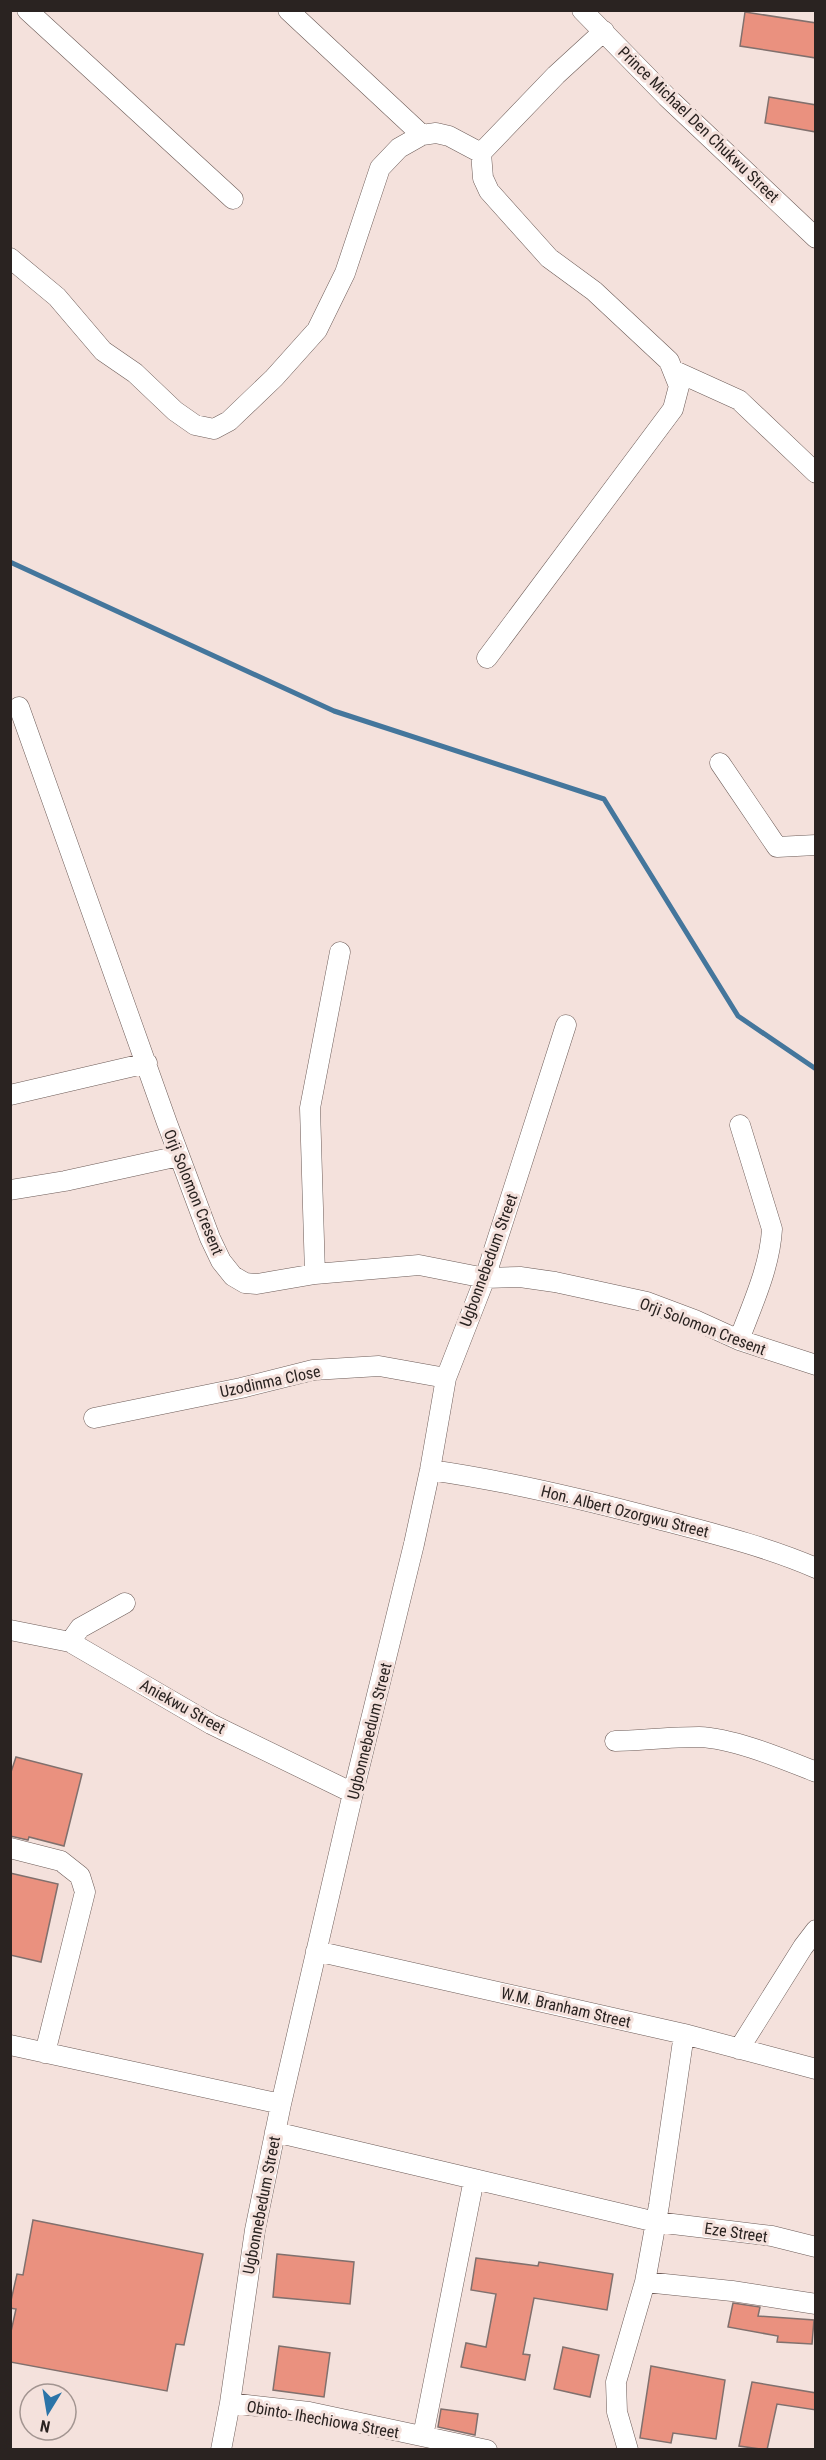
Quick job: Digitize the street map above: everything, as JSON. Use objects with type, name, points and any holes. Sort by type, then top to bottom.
[{"type":"street","points":[[27,10],[233,199]]},
{"type":"street","points":[[288,10],[422,135]]},
{"type":"street","name":"Prince Michael Den Chukwu Street","points":[[582,10],[667,96],[816,238]]},
{"type":"street","points":[[487,658],[673,409],[679,386],[675,370],[669,361],[594,291],[549,258],[489,190],[483,178],[481,153],[556,75],[604,31]]},
{"type":"street","points":[[10,258],[57,297],[103,351],[135,373],[175,411],[195,425],[214,429],[230,421],[267,385],[317,330],[345,273],[380,168],[399,148],[422,135],[436,133],[449,136],[481,153]]},
{"type":"street","points":[[675,370],[739,400],[816,473]]},
{"type":"street","name":"Orji Solomon Cresent","points":[[20,707],[179,1156],[210,1238],[221,1261],[233,1276],[245,1283],[257,1284],[315,1274],[418,1265],[485,1278],[520,1277],[555,1282],[647,1302],[739,1340],[816,1365]]},
{"type":"street","points":[[720,763],[777,847],[816,845]]},
{"type":"street","points":[[315,1274],[310,1108],[340,952]]},
{"type":"street","name":"Ugbonnebedum Street","points":[[221,2450],[255,2230],[280,2104],[430,1470],[446,1378],[485,1278],[566,1025]]},
{"type":"street","points":[[10,1095],[147,1063]]},
{"type":"street","points":[[739,1340],[771,1245],[772,1228],[740,1125]]},
{"type":"street","points":[[10,1190],[65,1182],[179,1156]]},
{"type":"street","name":"Uzodinma Close","points":[[94,1418],[241,1388],[313,1370],[379,1366],[446,1378]]},
{"type":"street","name":"Hon. Albert Ozorgwu Street","points":[[430,1470],[486,1478],[580,1498],[722,1535],[816,1568]]},
{"type":"street","points":[[70,1642],[80,1628],[125,1603]]},
{"type":"street","name":"Aniekwu Street","points":[[10,1630],[70,1642],[211,1724],[352,1792]]},
{"type":"street","points":[[615,1741],[700,1737],[780,1758],[816,1772]]},
{"type":"street","points":[[10,1848],[61,1862],[80,1876],[85,1892],[45,2053]]},
{"type":"street","points":[[739,2049],[816,1930]]},
{"type":"street","name":"W.M. Branham Street","points":[[316,1951],[684,2034],[816,2069]]},
{"type":"street","points":[[628,2450],[617,2412],[616,2382],[645,2282],[684,2034]]},
{"type":"street","points":[[10,2046],[280,2104]]},
{"type":"street","name":"Eze Street","points":[[275,2132],[656,2222],[772,2236],[816,2247]]},
{"type":"street","points":[[423,2436],[474,2179]]},
{"type":"street","points":[[645,2282],[732,2291],[816,2304]]},
{"type":"street","name":"Obinto- Ihechiowa Street","points":[[230,2403],[309,2412],[487,2450]]},
{"type":"building","points":[[745,12],[816,23],[816,58],[740,46]]},
{"type":"building","points":[[769,97],[816,105],[816,132],[765,123]]},
{"type":"building","points":[[16,1757],[82,1774],[64,1846],[29,1837],[28,1840],[10,1836],[10,1775]]},
{"type":"building","points":[[10,1873],[58,1884],[41,1962],[10,1955]]},
{"type":"building","points":[[33,2220],[203,2254],[184,2345],[176,2344],[167,2391],[10,2362],[10,2336],[16,2309],[10,2308],[10,2305],[17,2274],[23,2275]]},
{"type":"building","points":[[277,2254],[354,2262],[350,2304],[273,2297]]},
{"type":"building","points":[[476,2258],[538,2266],[539,2262],[613,2274],[607,2310],[534,2298],[523,2354],[530,2355],[525,2380],[461,2367],[466,2343],[486,2347],[496,2294],[471,2290]]},
{"type":"building","points":[[733,2303],[760,2307],[758,2316],[814,2320],[812,2344],[777,2342],[778,2336],[728,2327]]},
{"type":"building","points":[[279,2346],[330,2353],[324,2397],[273,2390]]},
{"type":"building","points":[[563,2347],[599,2355],[590,2397],[554,2389]]},
{"type":"building","points":[[651,2366],[725,2380],[716,2439],[673,2433],[671,2443],[640,2438]]},
{"type":"building","points":[[752,2382],[816,2393],[816,2410],[777,2404],[767,2450],[739,2446]]},
{"type":"building","points":[[441,2409],[478,2414],[475,2435],[438,2427]]},
{"type":"waterway","points":[[10,562],[334,711],[604,799],[738,1016],[816,1069]]}]
